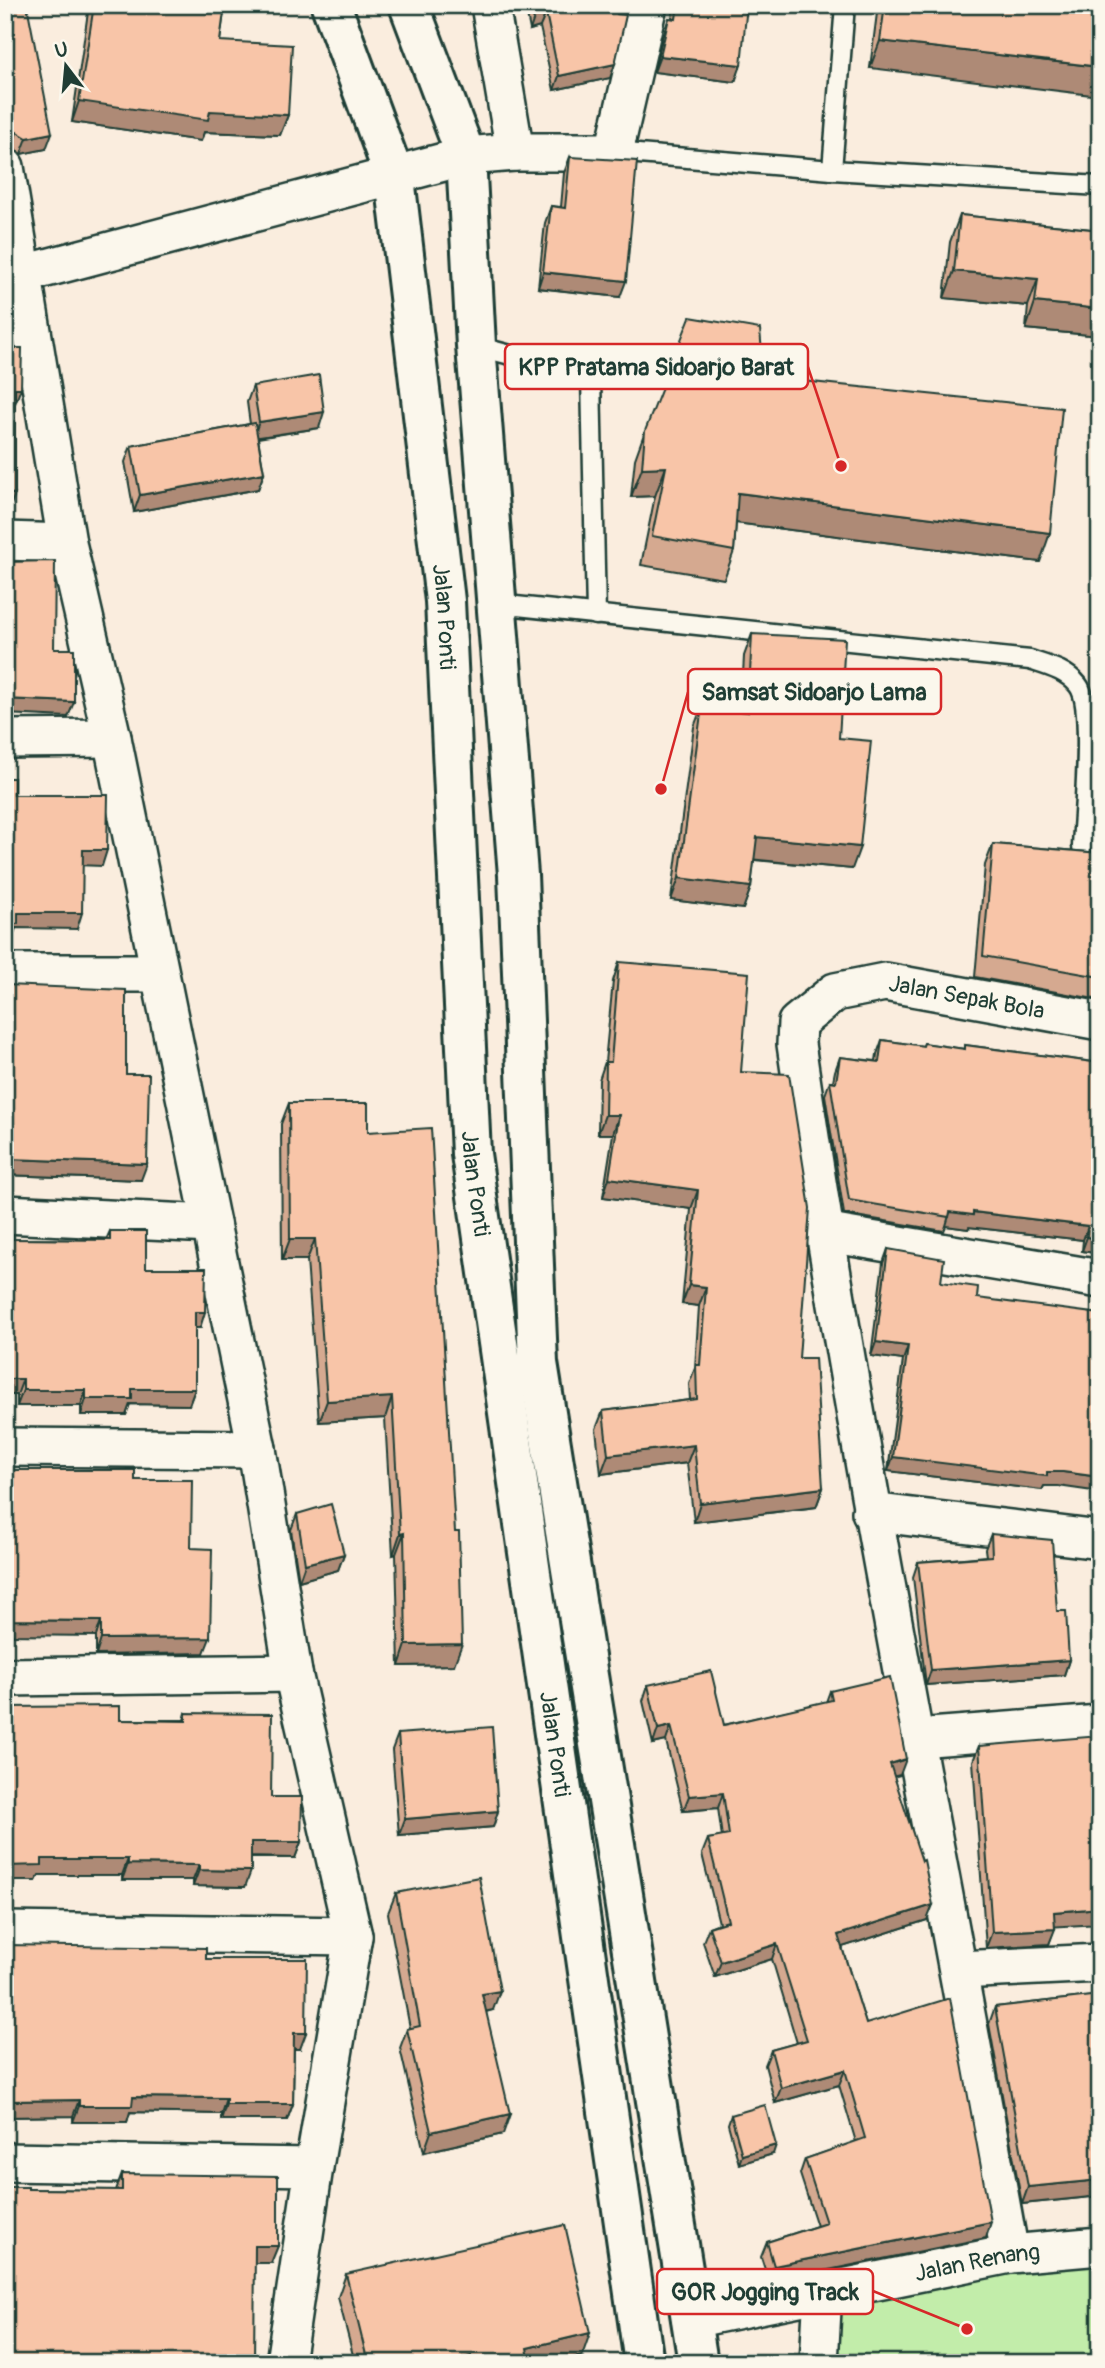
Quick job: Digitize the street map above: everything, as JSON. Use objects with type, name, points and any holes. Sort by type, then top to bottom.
[{"type":"main road","name":"Jalan Ponti","points":[[331,5],[395,177],[445,601],[471,1154],[644,2363]]},
{"type":"main road","name":"Jalan Ponti","points":[[409,5],[466,156],[476,346],[518,875],[538,1363],[698,2363]]},
{"type":"street","points":[[490,5],[515,152]]},
{"type":"street","points":[[15,274],[395,177],[466,156],[515,152],[614,152],[648,5]]},
{"type":"street","points":[[5,167],[15,274],[67,543],[112,738],[257,1449],[293,1672],[354,1936],[314,2167],[285,2363]]},
{"type":"street","points":[[5,541],[67,543]]},
{"type":"street","points":[[5,738],[112,738]]},
{"type":"street","points":[[5,973],[158,973]]},
{"type":"street","name":"Jalan Sepak Bola","points":[[823,1232],[796,1044],[797,1023],[835,992],[885,982],[1100,1021]]},
{"type":"street","points":[[5,1214],[211,1224]]},
{"type":"street","points":[[1010,2254],[917,1738],[871,1512],[823,1232],[1100,1279]]},
{"type":"street","points":[[5,1447],[257,1449]]},
{"type":"street","points":[[871,1512],[1100,1540]]},
{"type":"street","points":[[5,1677],[293,1672]]},
{"type":"street","points":[[917,1738],[1100,1724]]},
{"type":"street","points":[[5,1931],[354,1936]]},
{"type":"street","points":[[959,1970],[1100,1962]]},
{"type":"street","points":[[5,2162],[314,2167]]},
{"type":"street","name":"Jalan Renang","points":[[691,2319],[1010,2254],[1100,2246]]},
{"type":"street","points":[[819,2363],[823,2292]]},
{"type":"lane","points":[[832,170],[845,5]]},
{"type":"lane","points":[[614,152],[832,170],[1100,186]]},
{"type":"lane","points":[[476,346],[592,376],[596,615]]},
{"type":"lane","points":[[497,604],[1030,660],[1066,673],[1080,687],[1087,727],[1082,847]]},
{"type":"green space","points":[[1100,2246],[1100,2363],[840,2363],[828,2296]]},
{"type":"building","points":[[5,5],[27,5],[52,133],[27,138],[17,132],[5,132],[5,120],[14,120],[5,77]]},
{"type":"building","points":[[94,5],[225,5],[220,41],[292,45],[288,115],[210,111],[208,120],[79,101]]},
{"type":"building","points":[[533,5],[615,5],[617,14],[626,15],[615,64],[559,76],[546,13],[535,15]]},
{"type":"building","points":[[678,5],[747,5],[741,65],[660,56],[669,18],[676,19]]},
{"type":"building","points":[[885,5],[1100,5],[1100,67],[880,41]]},
{"type":"building","points":[[570,157],[637,161],[626,281],[543,272],[551,206],[565,208]]},
{"type":"building","points":[[960,215],[1100,230],[1100,309],[1035,302],[1038,279],[954,271]]},
{"type":"building","points":[[5,292],[13,292],[13,348],[22,348],[21,388],[15,388],[15,494],[5,493]]},
{"type":"building","points":[[690,317],[760,329],[764,377],[1062,408],[1050,533],[738,493],[734,551],[652,536],[666,467],[642,468],[645,431]]},
{"type":"building","points":[[319,375],[324,412],[259,422],[253,386]]},
{"type":"building","points":[[255,423],[264,473],[140,495],[131,446]]},
{"type":"building","points":[[55,561],[54,649],[74,649],[74,702],[5,699],[5,562]]},
{"type":"building","points":[[752,634],[845,639],[839,738],[871,741],[860,847],[757,837],[751,887],[679,878],[702,706],[748,712]]},
{"type":"building","points":[[5,778],[14,778],[14,795],[108,795],[107,850],[83,850],[82,913],[18,913],[18,924],[5,923]]},
{"type":"building","points":[[993,844],[1100,853],[1100,977],[983,956]]},
{"type":"building","points":[[619,962],[749,973],[741,1072],[789,1074],[810,1208],[799,1358],[815,1358],[823,1488],[700,1503],[694,1445],[608,1455],[603,1411],[697,1399],[696,1365],[700,1365],[706,1287],[689,1285],[698,1190],[609,1178],[619,1115],[605,1115],[606,1062],[611,1062]]},
{"type":"building","points":[[6,985],[126,990],[126,1074],[149,1074],[147,1164],[10,1159],[10,1154],[5,1154]]},
{"type":"building","points":[[882,1040],[965,1049],[965,1045],[1100,1063],[1100,1239],[1087,1237],[1088,1226],[973,1212],[973,1215],[950,1212],[949,1217],[849,1200],[830,1081],[836,1082],[840,1057],[879,1062]]},
{"type":"building","points":[[289,1103],[368,1103],[368,1132],[431,1128],[455,1532],[459,1532],[462,1644],[406,1645],[404,1533],[400,1534],[392,1397],[327,1401],[315,1239],[290,1239]]},
{"type":"building","points":[[110,1231],[146,1231],[146,1268],[206,1268],[205,1312],[195,1312],[195,1389],[132,1389],[132,1399],[86,1399],[86,1390],[23,1390],[23,1379],[5,1379],[5,1234],[13,1234],[13,1239],[110,1240]]},
{"type":"building","points":[[888,1249],[944,1259],[941,1282],[978,1287],[977,1298],[1100,1314],[1100,1477],[1063,1472],[1047,1472],[1047,1476],[893,1457],[908,1346],[876,1342]]},
{"type":"building","points":[[5,1470],[135,1470],[135,1480],[192,1480],[191,1548],[212,1549],[210,1638],[101,1639],[101,1621],[5,1620]]},
{"type":"building","points":[[331,1504],[344,1554],[305,1564],[297,1514]]},
{"type":"building","points":[[991,1534],[1052,1540],[1057,1611],[1066,1611],[1069,1660],[931,1670],[918,1562],[992,1556]]},
{"type":"building","points":[[711,1671],[724,1725],[832,1700],[830,1691],[890,1677],[906,1759],[890,1764],[922,1861],[924,1860],[933,1905],[838,1935],[866,2024],[950,1998],[991,2222],[774,2266],[767,2242],[826,2223],[805,2159],[865,2138],[845,2070],[781,2088],[771,2050],[807,2040],[777,1944],[721,1962],[709,1927],[728,1921],[708,1839],[729,1835],[723,1793],[689,1796],[671,1726],[658,1729],[648,1685]]},
{"type":"building","points":[[120,1706],[120,1720],[186,1721],[186,1713],[272,1714],[271,1797],[302,1797],[301,1842],[251,1842],[251,1871],[199,1870],[199,1865],[128,1864],[128,1859],[42,1859],[42,1865],[5,1866],[5,1707]]},
{"type":"building","points":[[492,1727],[498,1811],[405,1819],[398,1734]]},
{"type":"building","points":[[1100,1736],[1100,1908],[1054,1912],[1055,1929],[992,1932],[979,1746]]},
{"type":"building","points":[[479,1877],[500,1991],[482,1994],[510,2114],[431,2132],[407,2029],[420,2026],[396,1893]]},
{"type":"building","points":[[5,1945],[206,1948],[206,1959],[307,1959],[306,2033],[294,2033],[293,2104],[226,2104],[226,2098],[133,2097],[132,2106],[79,2106],[79,2100],[5,2101]]},
{"type":"building","points":[[1100,1995],[1100,2180],[1028,2187],[995,2007]]},
{"type":"building","points":[[765,2105],[776,2145],[742,2155],[731,2115]]},
{"type":"building","points":[[122,2174],[278,2176],[278,2246],[255,2246],[254,2363],[5,2363],[5,2187],[122,2190]]},
{"type":"building","points":[[565,2225],[590,2333],[527,2348],[530,2363],[481,2363],[480,2359],[472,2361],[471,2356],[443,2363],[368,2363],[346,2274]]},
{"type":"place","name":"KPP Pratama Sidoarjo Barat","points":[[841,466]]},
{"type":"place","name":"Samsat Sidoarjo Lama","points":[[661,789]]},
{"type":"place","name":"GOR Jogging Track","points":[[967,2329]]}]
